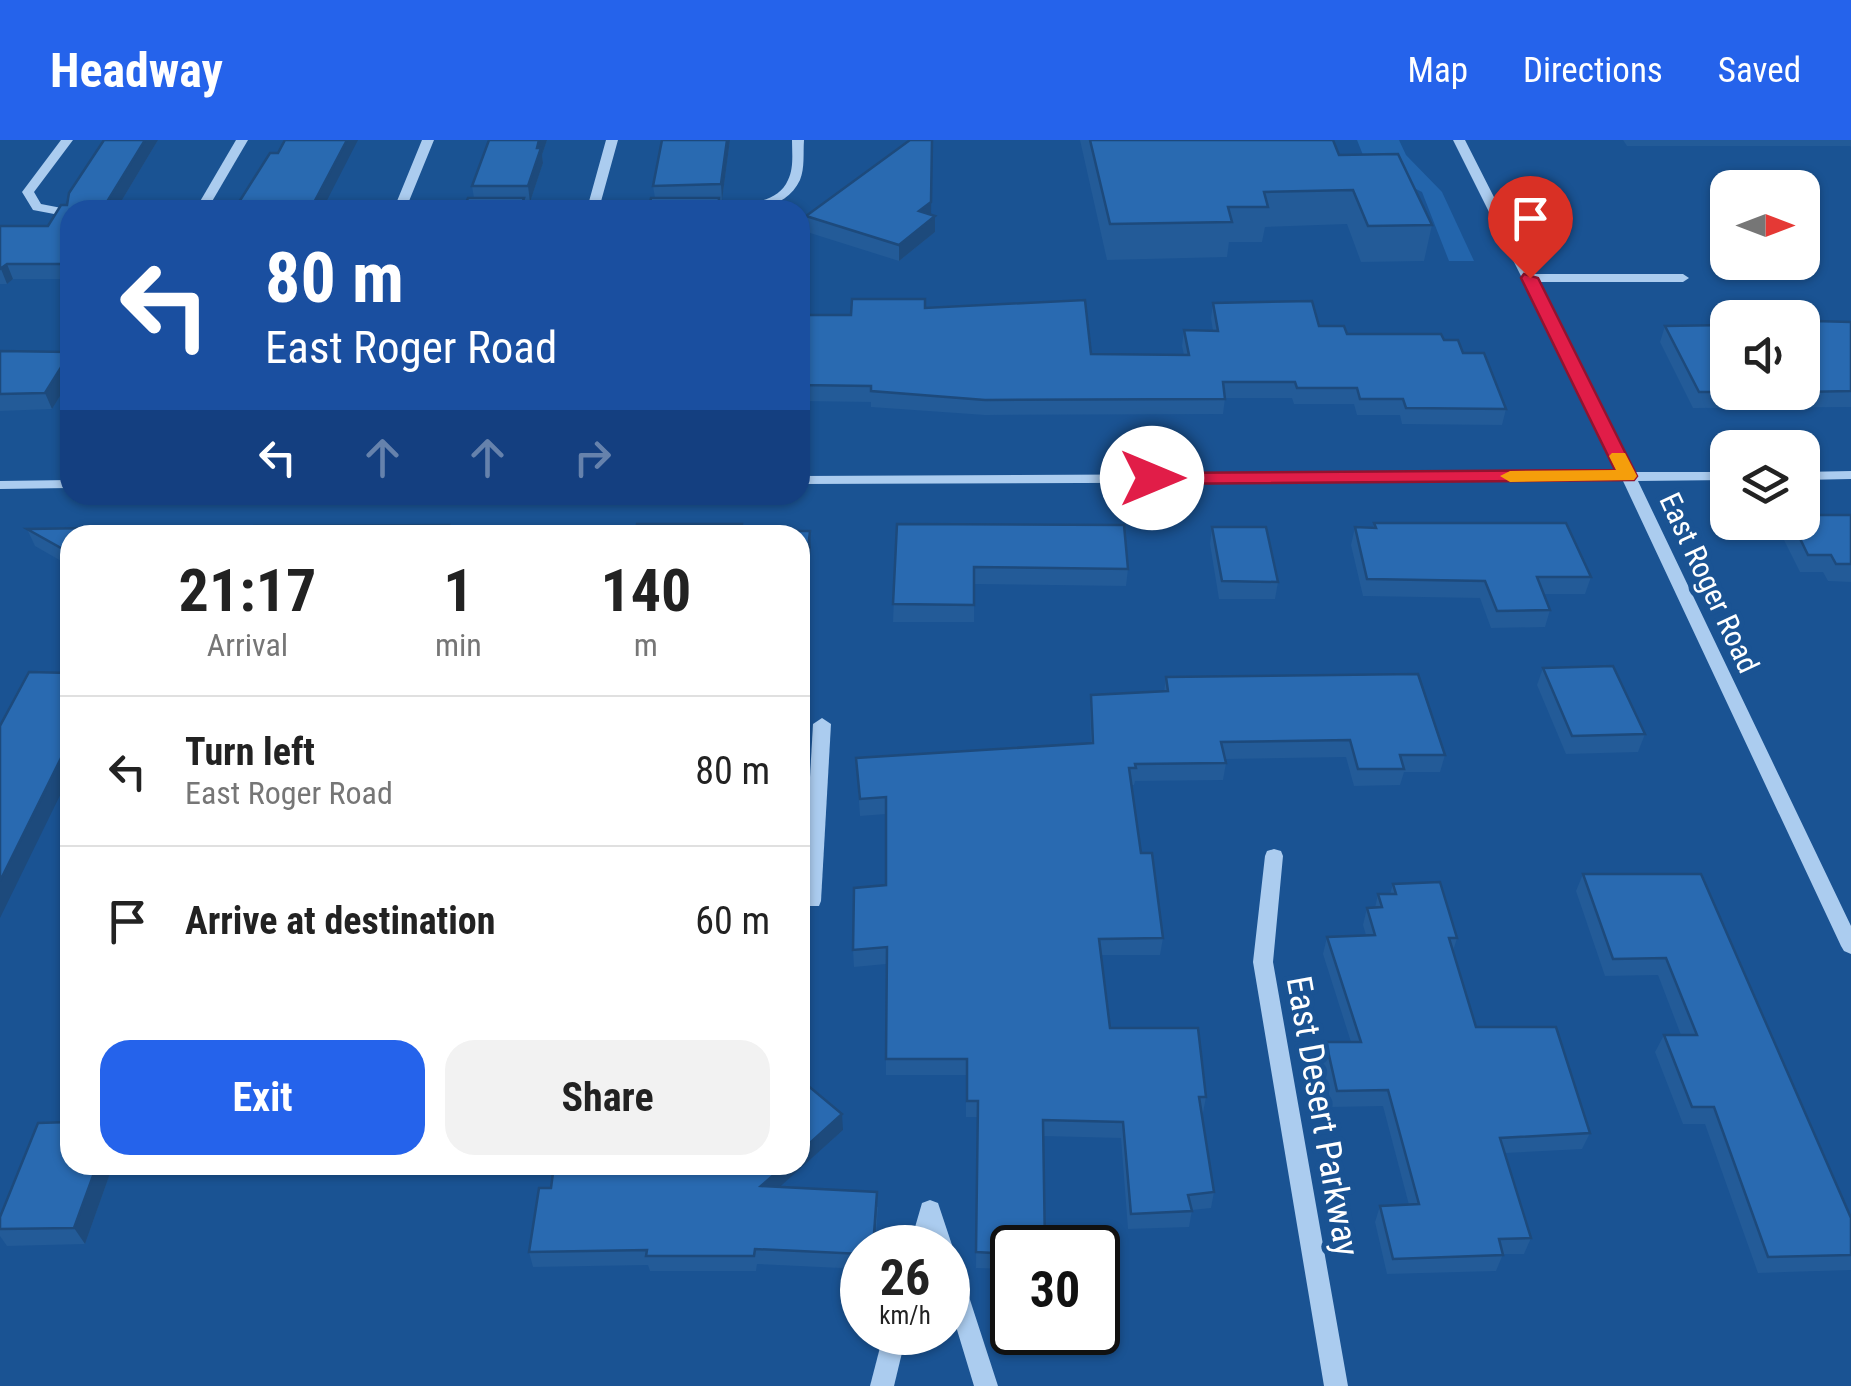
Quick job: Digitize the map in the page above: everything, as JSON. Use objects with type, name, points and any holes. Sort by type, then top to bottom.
[{"type":"street","points":[[60,212],[37,207],[28,192],[67,140]]},
{"type":"street","points":[[207,200],[242,140]]},
{"type":"street","points":[[402,200],[428,140]]},
{"type":"street","points":[[595,200],[612,140]]},
{"type":"street","points":[[774,200],[794,181],[798,140]]},
{"type":"street","name":"East Roger Road","points":[[1458,140],[1628,476],[1851,946]]},
{"type":"street","points":[[1530,278],[1683,278]]},
{"type":"street","points":[[810,480],[1710,476]]},
{"type":"street","points":[[1820,476],[1851,476]]},
{"type":"street","points":[[0,485],[60,484]]},
{"type":"street","points":[[812,902],[822,724]]},
{"type":"street","name":"East Desert Parkway","points":[[1274,856],[1263,962],[1336,1386]]},
{"type":"street","points":[[926,1225],[930,1210],[935,1225]]},
{"type":"street","points":[[970,1335],[986,1386]]},
{"type":"street","points":[[882,1386],[890,1355]]},
{"type":"shaded area","points":[[1357,140],[1399,140],[1406,155],[1442,192],[1474,261],[1449,261],[1422,192],[1386,174],[1371,175]]},
{"type":"building","points":[[104,140],[145,140],[108,200],[68,200]]},
{"type":"building","points":[[285,140],[347,140],[315,200],[240,200],[270,153],[278,153]]},
{"type":"building","points":[[489,140],[539,140],[537,148],[541,148],[528,186],[472,186]]},
{"type":"building","points":[[662,140],[727,140],[721,184],[653,186]]},
{"type":"building","points":[[910,140],[932,140],[931,202],[919,211],[935,216],[899,245],[810,217],[810,213]]},
{"type":"building","points":[[1090,140],[1333,140],[1339,155],[1398,154],[1432,225],[1368,226],[1353,190],[1264,192],[1268,207],[1228,207],[1232,222],[1110,224]]},
{"type":"building","points":[[468,198],[524,198],[523,200]]},
{"type":"building","points":[[651,198],[719,198],[719,200]]},
{"type":"building","points":[[60,207],[60,264],[7,264],[0,269],[0,226],[48,226]]},
{"type":"building","points":[[852,299],[925,299],[925,308],[1085,300],[1091,354],[1189,355],[1184,330],[1218,331],[1213,303],[1312,301],[1319,326],[1344,326],[1347,334],[1441,334],[1444,340],[1458,340],[1463,353],[1484,353],[1506,409],[1406,408],[1403,399],[1360,399],[1357,388],[1297,388],[1295,382],[1223,382],[1225,399],[985,400],[871,391],[871,386],[810,385],[810,315],[851,315]]},
{"type":"building","points":[[1820,321],[1851,322],[1851,391],[1820,392]]},
{"type":"building","points":[[1710,325],[1710,392],[1699,392],[1665,326]]},
{"type":"building","points":[[0,351],[60,352],[60,369],[45,393],[0,394]]},
{"type":"building","points":[[1820,515],[1851,515],[1851,564],[1836,564],[1831,555],[1808,555],[1801,540],[1820,540]]},
{"type":"building","points":[[1374,523],[1566,523],[1591,577],[1537,577],[1550,610],[1497,611],[1485,581],[1367,579],[1355,527],[1376,528]]},
{"type":"building","points":[[637,524],[742,524],[742,525]]},
{"type":"building","points":[[897,524],[1124,525],[1128,569],[974,567],[974,605],[893,604]]},
{"type":"building","points":[[1212,527],[1266,527],[1278,582],[1222,581]]},
{"type":"building","points":[[27,529],[60,529],[60,547]]},
{"type":"building","points":[[1613,666],[1645,734],[1572,736],[1543,668]]},
{"type":"building","points":[[29,672],[60,673],[60,760],[0,881],[0,726]]},
{"type":"building","points":[[1418,674],[1445,755],[1400,755],[1404,769],[1358,769],[1350,740],[1221,742],[1226,763],[1135,764],[1136,768],[1129,768],[1141,853],[1152,853],[1163,938],[1099,939],[1110,1028],[1198,1028],[1206,1097],[1199,1097],[1214,1192],[1188,1195],[1192,1211],[1131,1214],[1123,1122],[1043,1120],[1045,1225],[990,1225],[990,1253],[976,1252],[978,1101],[967,1101],[967,1059],[886,1059],[887,947],[853,950],[854,888],[886,885],[886,797],[860,799],[856,758],[1093,743],[1091,695],[1168,691],[1166,677]]},
{"type":"building","points":[[1583,874],[1701,874],[1851,1218],[1851,1255],[1768,1257],[1714,1107],[1692,1107],[1664,1035],[1697,1035],[1666,958],[1613,959]]},
{"type":"building","points":[[1440,882],[1457,938],[1449,938],[1476,1027],[1556,1027],[1590,1133],[1500,1138],[1531,1238],[1499,1239],[1503,1255],[1393,1259],[1380,1206],[1419,1204],[1388,1090],[1337,1091],[1326,1042],[1361,1042],[1327,937],[1375,935],[1367,908],[1382,907],[1378,894],[1396,894],[1393,884]]},
{"type":"building","points":[[810,1087],[842,1114],[810,1143]]},
{"type":"building","points":[[60,1122],[60,1175],[93,1175],[74,1228],[0,1229],[0,1217],[38,1123]]},
{"type":"building","points":[[553,1175],[774,1175],[761,1186],[877,1192],[875,1225],[840,1225],[840,1253],[755,1249],[754,1256],[646,1256],[647,1250],[529,1252],[539,1188],[551,1188]]},
{"type":"slow traffic","points":[[1510,476],[1628,476],[1618,456]]},
{"type":"route","points":[[1152,478],[1628,476],[1530,278]]}]
